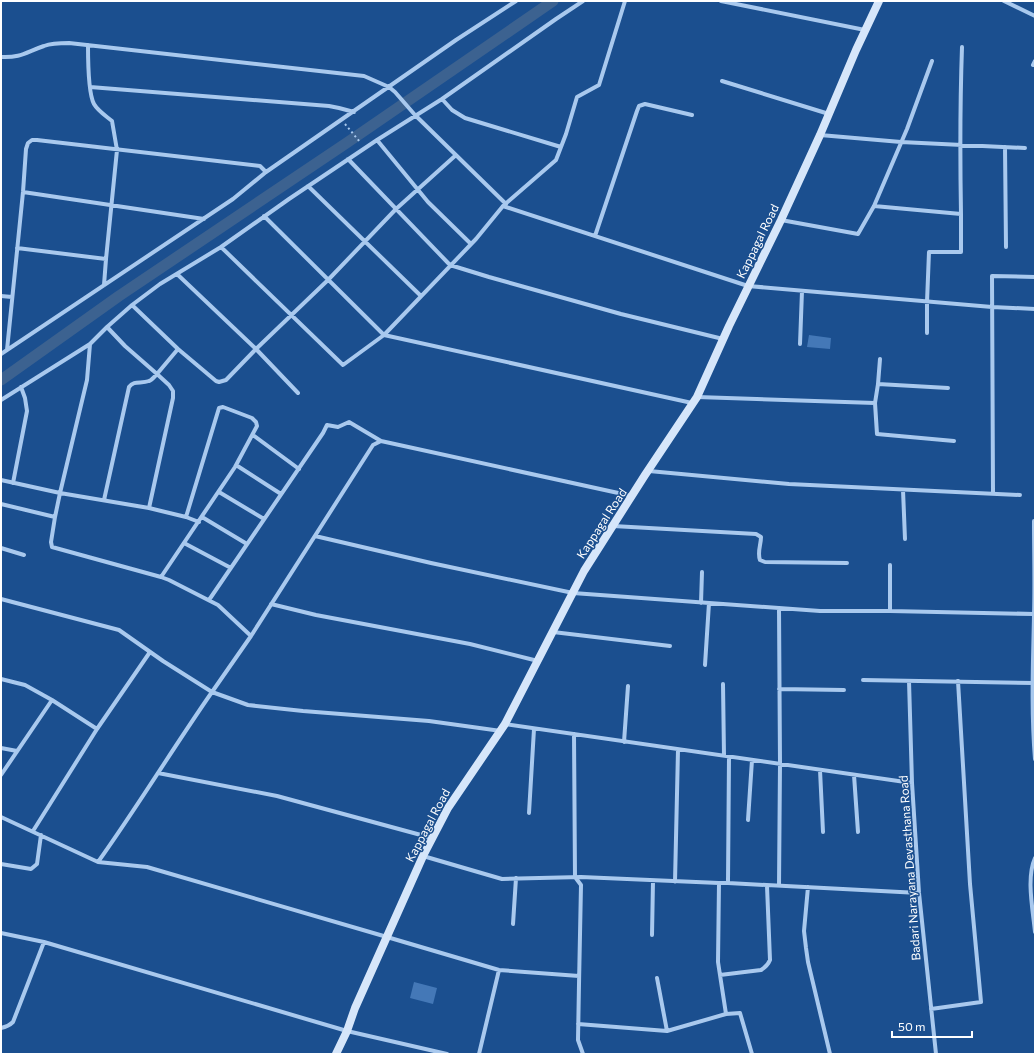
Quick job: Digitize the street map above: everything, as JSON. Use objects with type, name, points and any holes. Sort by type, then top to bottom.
[{"type":"main road","name":"Kappagal Road","points":[[336,1054],[423,856],[448,808],[503,728],[584,571],[695,400],[748,286],[781,220],[879,1]]},
{"type":"street","points":[[1,354],[204,219],[233,199],[266,172],[456,40],[516,1]]},
{"type":"street","points":[[1,400],[90,344],[132,305],[160,284],[221,247],[348,159],[442,99],[583,1]]},
{"type":"street","points":[[221,247],[344,365],[384,335],[471,244],[504,205],[556,160],[577,97],[599,86],[625,1]]},
{"type":"street","points":[[721,1],[865,30]]},
{"type":"street","points":[[1004,1],[1035,15]]},
{"type":"street","points":[[1,57],[17,56],[45,46],[70,43],[358,75],[389,87],[395,92],[411,111],[504,205],[748,286],[927,302],[1035,309]]},
{"type":"street","points":[[88,45],[90,87],[92,97],[99,110],[112,121],[117,150],[104,285]]},
{"type":"street","points":[[927,333],[929,252],[961,252],[960,90],[962,47]]},
{"type":"street","points":[[781,220],[858,234],[874,206],[901,142],[932,61]]},
{"type":"street","points":[[722,81],[829,114]]},
{"type":"street","points":[[90,87],[329,106],[354,112]]},
{"type":"street","points":[[442,99],[452,110],[465,118],[561,147]]},
{"type":"street","points":[[595,236],[639,106],[645,104],[692,116]]},
{"type":"street","points":[[820,135],[901,142],[1025,148]]},
{"type":"street","points":[[7,350],[18,248],[26,149],[28,143],[32,140],[260,166],[266,172]]},
{"type":"street","points":[[377,140],[428,202],[471,244]]},
{"type":"street","points":[[1005,147],[1006,247]]},
{"type":"street","points":[[132,305],[178,349],[216,381],[223,382],[256,348],[328,280],[396,209],[456,155]]},
{"type":"street","points":[[348,159],[450,265],[621,314],[723,339]]},
{"type":"street","points":[[308,186],[421,296]]},
{"type":"street","points":[[23,192],[204,219]]},
{"type":"street","points":[[874,206],[961,214]]},
{"type":"street","points":[[264,216],[384,335],[695,400],[875,404]]},
{"type":"street","points":[[18,248],[106,259]]},
{"type":"street","points":[[177,274],[256,348],[298,393]]},
{"type":"street","points":[[994,494],[992,276],[1035,277]]},
{"type":"street","points":[[800,344],[802,291]]},
{"type":"street","points":[[1,296],[12,297]]},
{"type":"street","points":[[107,327],[173,391],[173,398],[150,508]]},
{"type":"street","points":[[90,344],[87,380],[60,493],[51,542],[52,547],[161,577],[218,605],[251,636]]},
{"type":"street","points":[[104,500],[130,384],[133,382],[149,381],[152,379],[178,349]]},
{"type":"street","points":[[880,359],[875,404],[877,434],[954,441]]},
{"type":"street","points":[[878,384],[948,388]]},
{"type":"street","points":[[13,483],[27,411],[25,398],[21,387]]},
{"type":"street","points":[[161,577],[236,465],[257,426],[256,422],[252,418],[219,408],[186,518]]},
{"type":"street","points":[[209,600],[299,469],[327,425],[338,427],[350,422],[381,441],[632,496]]},
{"type":"street","points":[[253,435],[299,469]]},
{"type":"street","points":[[98,862],[126,823],[176,744],[251,636],[373,445],[381,441]]},
{"type":"street","points":[[236,465],[281,494]]},
{"type":"street","points":[[648,471],[789,484],[1020,495]]},
{"type":"street","points":[[1,480],[60,493],[150,508],[199,522]]},
{"type":"street","points":[[903,490],[905,539]]},
{"type":"street","points":[[219,492],[264,519]]},
{"type":"street","points":[[1,504],[55,517]]},
{"type":"street","points":[[202,517],[247,544]]},
{"type":"street","points":[[1035,521],[1033,683],[1035,759]]},
{"type":"street","points":[[613,526],[756,534],[760,537],[758,555],[760,560],[765,562],[848,563]]},
{"type":"street","points":[[315,536],[573,594],[820,611],[1034,614]]},
{"type":"street","points":[[184,543],[231,568]]},
{"type":"street","points":[[1,548],[24,555]]},
{"type":"street","points":[[890,565],[890,611]]},
{"type":"street","points":[[701,603],[702,572]]},
{"type":"street","points":[[1,599],[119,630],[163,661],[212,692],[248,705],[503,728],[534,729],[912,783]]},
{"type":"street","points":[[705,665],[709,603]]},
{"type":"street","points":[[271,604],[316,615],[470,644],[538,661]]},
{"type":"street","points":[[778,886],[780,764],[779,608]]},
{"type":"street","points":[[553,632],[670,646]]},
{"type":"street","points":[[33,831],[97,729],[150,652]]},
{"type":"street","points":[[1,679],[24,685],[52,700],[97,729]]},
{"type":"street","points":[[863,680],[1033,683]]},
{"type":"street","name":"Badari Narayana Devasthana Road","points":[[908,681],[912,783],[919,893],[936,1054]]},
{"type":"street","points":[[931,1009],[981,1002],[970,884],[958,681]]},
{"type":"street","points":[[723,684],[724,756]]},
{"type":"street","points":[[624,742],[628,686]]},
{"type":"street","points":[[779,689],[844,690]]},
{"type":"street","points":[[1,775],[52,700]]},
{"type":"street","points":[[529,812],[534,729]]},
{"type":"street","points":[[574,734],[575,877],[581,885],[578,1040],[583,1054]]},
{"type":"street","points":[[1,748],[17,752]]},
{"type":"street","points":[[675,882],[678,750]]},
{"type":"street","points":[[728,883],[729,757]]},
{"type":"street","points":[[748,820],[752,760]]},
{"type":"street","points":[[820,770],[823,832]]},
{"type":"street","points":[[158,773],[277,796],[432,838]]},
{"type":"street","points":[[854,775],[858,832]]},
{"type":"street","points":[[1,817],[98,862],[147,867],[499,970],[579,976]]},
{"type":"street","points":[[1,864],[31,869],[37,864],[41,835]]},
{"type":"street","points":[[423,856],[502,878],[575,877],[919,893]]},
{"type":"street","points":[[1035,858],[1031,871],[1031,890],[1035,932]]},
{"type":"street","points":[[513,924],[516,878]]},
{"type":"street","points":[[652,935],[654,881]]},
{"type":"street","points":[[719,883],[718,962],[726,1014]]},
{"type":"street","points":[[720,975],[761,970],[768,965],[770,960],[767,886]]},
{"type":"street","points":[[808,888],[804,931],[806,948],[830,1054]]},
{"type":"street","points":[[1,933],[44,942],[347,1031],[447,1054]]},
{"type":"street","points":[[1,1028],[9,1026],[13,1022],[44,942]]},
{"type":"street","points":[[479,1054],[499,970]]},
{"type":"street","points":[[658,978],[667,1031]]},
{"type":"street","points":[[578,1024],[667,1031],[726,1014],[740,1013],[752,1054]]},
{"type":"path","points":[[342,120],[365,148]]},
{"type":"building","points":[[809,335],[831,338],[830,349],[807,347]]},
{"type":"building","points":[[414,982],[437,988],[433,1004],[410,998]]},
{"type":"waterway","points":[[1,380],[119,296],[348,142],[553,1]]}]
